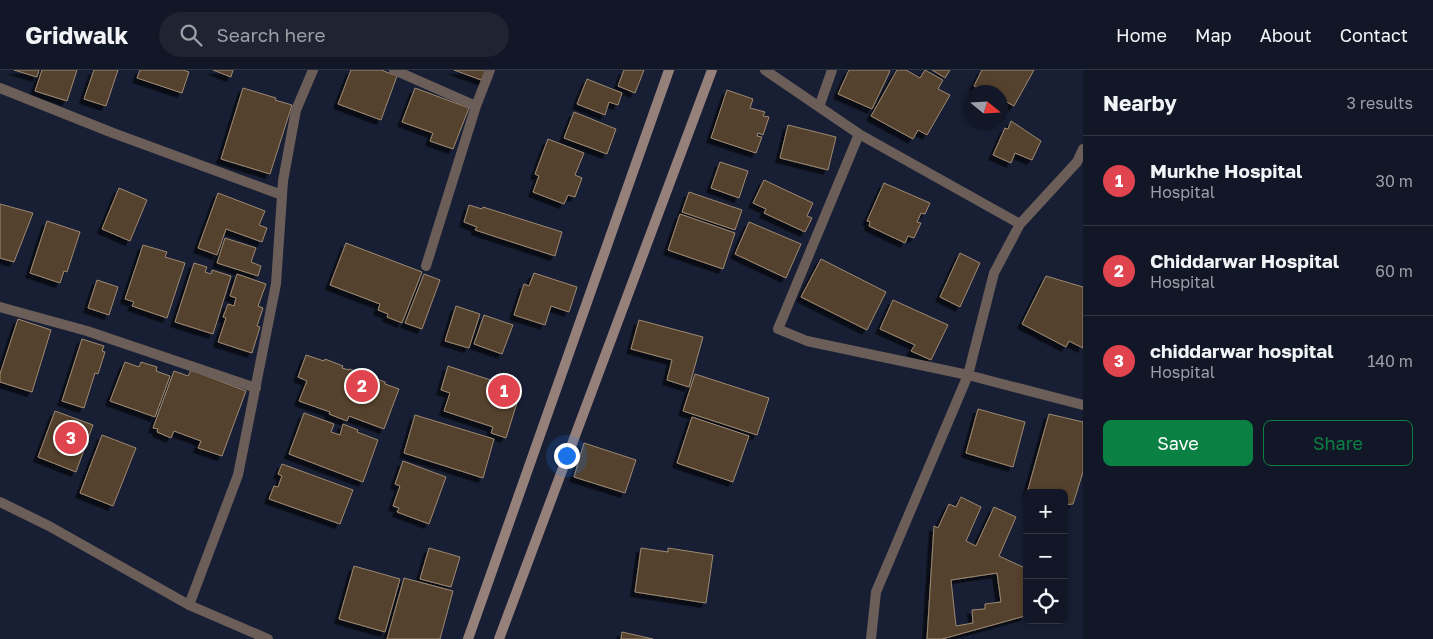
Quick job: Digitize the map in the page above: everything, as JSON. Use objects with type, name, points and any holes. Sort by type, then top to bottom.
[{"type":"main road","points":[[468,639],[669,70]]},
{"type":"main road","points":[[499,639],[712,70]]},
{"type":"street","points":[[189,606],[238,475],[276,284],[283,181],[296,110],[313,70]]},
{"type":"street","points":[[394,70],[476,106]]},
{"type":"street","points":[[426,266],[476,106],[490,70]]},
{"type":"street","points":[[765,70],[859,134],[1020,224]]},
{"type":"street","points":[[819,108],[832,70]]},
{"type":"street","points":[[0,88],[122,136],[282,195]]},
{"type":"street","points":[[859,134],[778,329],[807,341],[968,376],[1083,405]]},
{"type":"street","points":[[871,639],[876,592],[968,376],[994,273],[1020,224],[1080,164],[1083,149]]},
{"type":"street","points":[[0,307],[87,331],[256,388]]},
{"type":"street","points":[[0,502],[49,526],[189,606],[268,639]]},
{"type":"building","points":[[14,70],[39,70],[37,77]]},
{"type":"building","points":[[42,70],[77,70],[67,101],[35,91]]},
{"type":"building","points":[[94,70],[118,70],[106,106],[84,99]]},
{"type":"building","points":[[140,70],[183,70],[189,72],[182,93],[137,78]]},
{"type":"building","points":[[213,70],[233,70],[231,77]]},
{"type":"building","points":[[351,70],[381,70],[397,76],[381,120],[338,104]]},
{"type":"building","points":[[454,70],[489,70],[484,81]]},
{"type":"building","points":[[624,70],[644,70],[635,93],[618,86]]},
{"type":"building","points":[[849,70],[890,71],[872,109],[838,94]]},
{"type":"building","points":[[897,70],[906,70],[920,78],[925,70],[943,80],[938,89],[950,95],[927,135],[918,130],[913,139],[871,116]]},
{"type":"building","points":[[932,70],[950,70],[945,78]]},
{"type":"building","points":[[982,70],[1034,70],[1014,106],[1008,103],[1008,85],[974,85]]},
{"type":"building","points":[[587,79],[622,93],[618,105],[609,102],[605,115],[577,104]]},
{"type":"building","points":[[243,88],[292,105],[270,174],[221,159]]},
{"type":"building","points":[[415,88],[469,108],[453,149],[430,141],[433,133],[402,122]]},
{"type":"building","points":[[727,90],[753,99],[750,108],[765,112],[763,116],[769,117],[763,135],[758,133],[757,136],[762,137],[756,153],[711,138]]},
{"type":"building","points":[[574,112],[616,129],[607,154],[564,138]]},
{"type":"building","points":[[1011,121],[1041,141],[1032,160],[1015,153],[1011,163],[993,155],[1004,130],[1008,129]]},
{"type":"building","points":[[788,125],[836,137],[828,170],[780,158]]},
{"type":"building","points":[[548,139],[584,153],[575,175],[582,178],[575,197],[568,195],[564,204],[533,192],[539,176],[535,174]]},
{"type":"building","points":[[720,162],[748,171],[739,198],[711,188]]},
{"type":"building","points":[[764,180],[813,203],[807,216],[812,218],[805,232],[764,213],[766,209],[753,203]]},
{"type":"building","points":[[884,183],[930,203],[925,214],[921,213],[917,222],[921,223],[914,238],[908,236],[905,243],[869,226],[870,222],[867,221]]},
{"type":"building","points":[[119,188],[147,200],[130,241],[102,229]]},
{"type":"building","points":[[689,192],[742,210],[735,230],[682,212]]},
{"type":"building","points":[[218,193],[265,211],[259,225],[267,228],[262,242],[226,229],[217,255],[198,248]]},
{"type":"building","points":[[0,204],[33,213],[14,262],[0,258]]},
{"type":"building","points":[[469,205],[482,209],[483,207],[562,232],[555,256],[475,230],[477,227],[464,222]]},
{"type":"building","points":[[680,214],[735,233],[723,269],[668,250]]},
{"type":"building","points":[[47,221],[80,232],[67,272],[64,271],[60,283],[30,273]]},
{"type":"building","points":[[749,222],[801,244],[786,278],[735,254]]},
{"type":"building","points":[[225,238],[256,248],[251,262],[261,266],[258,276],[217,263]]},
{"type":"building","points":[[346,243],[422,272],[402,323],[387,317],[388,314],[378,310],[380,304],[330,285]]},
{"type":"building","points":[[143,245],[167,252],[165,257],[185,263],[167,318],[132,306],[134,302],[125,299]]},
{"type":"building","points":[[960,253],[980,263],[960,307],[940,297]]},
{"type":"building","points":[[821,259],[886,292],[867,330],[801,297]]},
{"type":"building","points":[[194,263],[207,267],[205,272],[211,274],[212,270],[231,276],[213,334],[175,322]]},
{"type":"building","points":[[534,273],[577,287],[569,312],[551,306],[545,325],[514,315],[524,284],[529,286]]},
{"type":"building","points":[[237,274],[266,284],[258,306],[263,308],[257,326],[260,327],[252,353],[218,342],[226,318],[223,317],[228,304],[234,306],[236,298],[230,296]]},
{"type":"building","points":[[424,274],[440,280],[422,329],[405,323]]},
{"type":"building","points":[[1046,276],[1083,287],[1083,348],[1069,341],[1066,347],[1022,324]]},
{"type":"building","points":[[97,280],[118,287],[109,315],[88,308]]},
{"type":"building","points":[[893,300],[948,325],[931,360],[911,351],[915,345],[880,329]]},
{"type":"building","points":[[456,306],[480,314],[469,348],[445,341]]},
{"type":"building","points":[[484,315],[513,325],[502,354],[474,344]]},
{"type":"building","points":[[18,319],[51,330],[32,392],[0,382],[0,374]]},
{"type":"building","points":[[639,320],[703,337],[689,387],[667,380],[672,360],[631,349]]},
{"type":"building","points":[[82,339],[104,346],[102,351],[105,352],[98,374],[95,373],[84,408],[62,401]]},
{"type":"building","points":[[306,355],[324,361],[325,359],[349,370],[356,371],[356,369],[399,389],[384,429],[349,416],[347,421],[329,414],[330,412],[299,401],[307,381],[298,377]]},
{"type":"building","points":[[125,362],[139,367],[141,362],[157,367],[156,371],[170,376],[155,417],[110,401]]},
{"type":"building","points":[[448,366],[521,390],[506,438],[491,433],[493,427],[444,411],[450,393],[441,390]]},
{"type":"building","points":[[191,370],[246,391],[222,456],[198,448],[201,441],[174,431],[171,438],[157,432],[158,429],[153,428],[174,371],[188,376]]},
{"type":"building","points":[[695,374],[769,398],[757,435],[683,411]]},
{"type":"building","points":[[978,409],[1025,422],[1013,467],[966,453]]},
{"type":"building","points":[[55,411],[93,425],[76,472],[38,457]]},
{"type":"building","points":[[304,413],[334,424],[331,432],[340,435],[343,424],[378,440],[363,482],[289,454]]},
{"type":"building","points":[[1049,414],[1083,422],[1083,472],[1073,504],[1068,505],[1068,489],[1028,489]]},
{"type":"building","points":[[415,415],[494,439],[483,478],[404,453]]},
{"type":"building","points":[[692,417],[749,436],[733,482],[677,463]]},
{"type":"building","points":[[102,435],[136,448],[113,506],[80,493]]},
{"type":"building","points":[[584,443],[636,460],[625,493],[574,477]]},
{"type":"building","points":[[403,461],[446,477],[429,524],[397,512],[399,508],[393,506],[400,486],[395,484]]},
{"type":"building","points":[[282,464],[353,490],[340,524],[269,499],[274,486],[278,487],[282,476],[278,474]]},
{"type":"building","points":[[961,497],[981,507],[966,541],[976,546],[994,507],[1016,517],[999,556],[1023,567],[1023,617],[942,639],[927,639],[934,526],[938,528],[949,504],[956,507]],"holes":[[[997,573],[1001,602],[985,604],[985,609],[972,610],[973,623],[956,626],[951,580]]]},
{"type":"building","points":[[429,548],[460,557],[451,587],[420,579]]},
{"type":"building","points":[[641,548],[668,552],[668,548],[713,555],[706,603],[635,592]]},
{"type":"building","points":[[354,566],[400,579],[385,632],[339,619]]},
{"type":"building","points":[[404,578],[453,591],[440,639],[387,639]]},
{"type":"building","points":[[622,632],[653,639],[621,639]]},
{"type":"place","name":"Chiddarwar Hospital","points":[[362,386]]},
{"type":"place","name":"Murkhe Hospital","points":[[504,391]]},
{"type":"place","name":"chiddarwar hospital","points":[[71,438]]}]
